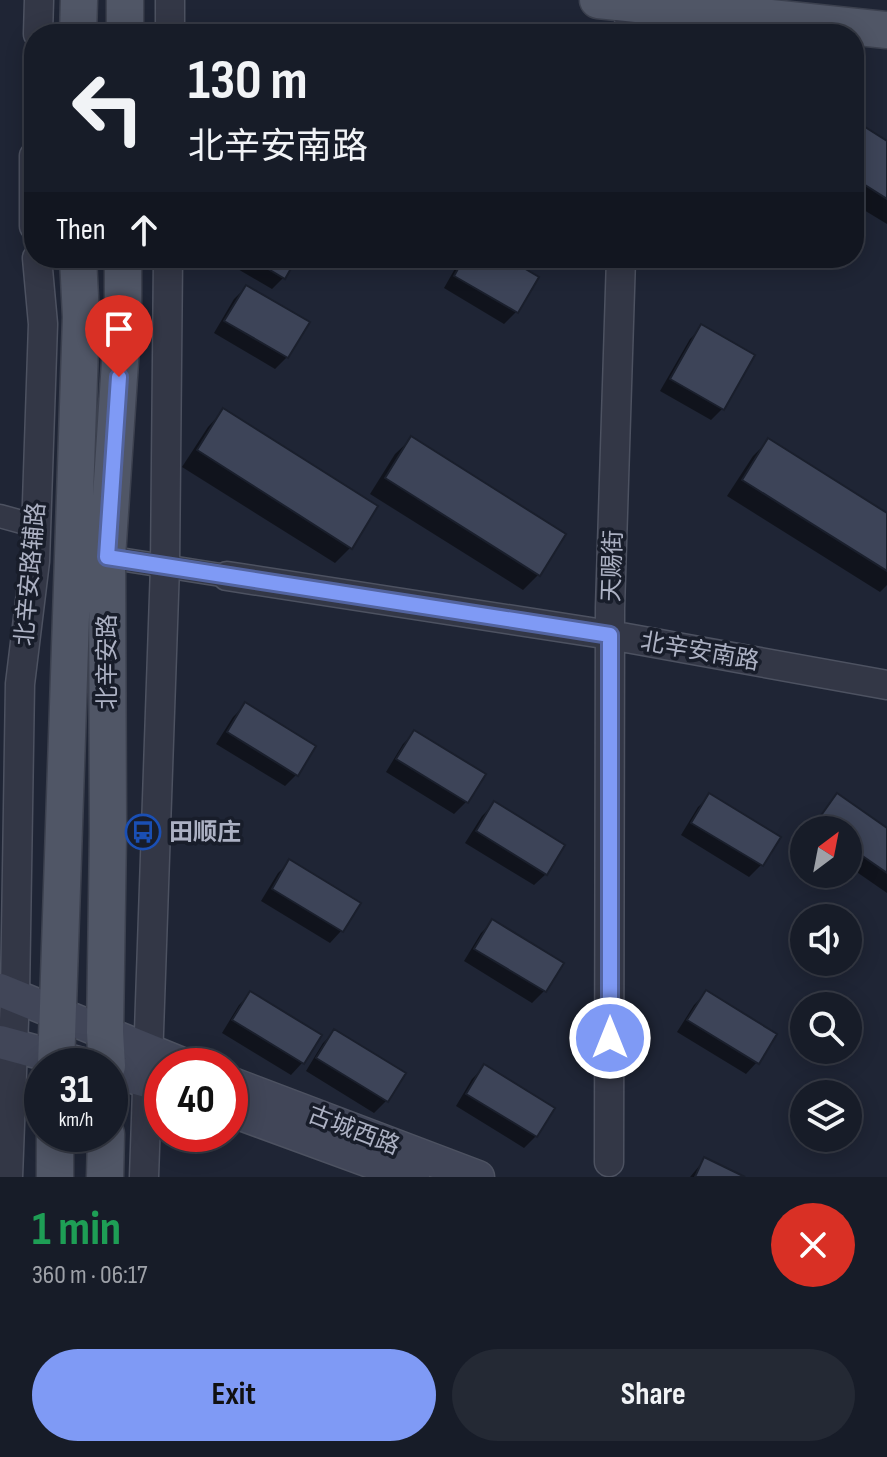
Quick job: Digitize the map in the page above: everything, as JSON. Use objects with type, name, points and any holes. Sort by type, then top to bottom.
[{"type":"main road","points":[[78,24],[79,0]]},
{"type":"main road","points":[[125,0],[125,24]]},
{"type":"main road","points":[[619,12],[798,24]]},
{"type":"main road","points":[[864,28],[887,30]]},
{"type":"main road","name":"北辛安路","points":[[65,1048],[59,1012],[81,317],[79,268]]},
{"type":"main road","name":"北辛安路","points":[[107,1048],[107,557],[123,317],[123,268]]},
{"type":"main road","points":[[8,993],[59,1012],[97,1048]]},
{"type":"main road","name":"古城西路","points":[[248,1090],[478,1177]]},
{"type":"main road","name":"古城西路","points":[[248,1117],[413,1177]]},
{"type":"main road","points":[[55,1152],[55,1177]]},
{"type":"main road","points":[[105,1177],[106,1152]]},
{"type":"street","points":[[38,24],[39,0]]},
{"type":"street","points":[[170,0],[170,24]]},
{"type":"street","name":"北辛安路辅路","points":[[8,1177],[6,1044],[20,684],[35,561],[43,324],[38,268]]},
{"type":"street","points":[[153,1048],[165,566],[168,268]]},
{"type":"street","name":"天赐街","points":[[609,1162],[610,635],[621,268]]},
{"type":"street","points":[[0,516],[36,526],[78,401]]},
{"type":"street","points":[[107,557],[227,576]]},
{"type":"street","name":"北辛安南路","points":[[227,576],[610,635],[887,685]]},
{"type":"street","points":[[144,1177],[146,1152]]},
{"type":"building","points":[[864,126],[887,141],[887,199],[864,184]]},
{"type":"building","points":[[267,268],[291,268],[285,279]]},
{"type":"building","points":[[458,268],[524,268],[539,277],[518,313],[454,276]]},
{"type":"building","points":[[246,285],[310,322],[288,358],[224,321]]},
{"type":"building","points":[[701,324],[755,355],[724,410],[670,379]]},
{"type":"building","points":[[223,408],[378,506],[352,549],[197,450]]},
{"type":"building","points":[[411,436],[566,534],[540,576],[385,478]]},
{"type":"building","points":[[768,438],[887,513],[887,571],[742,480]]},
{"type":"building","points":[[245,702],[316,746],[298,776],[227,732]]},
{"type":"building","points":[[414,730],[486,774],[468,803],[396,759]]},
{"type":"building","points":[[709,793],[781,837],[763,866],[691,823]]},
{"type":"building","points":[[837,793],[887,828],[887,873],[862,856],[862,816],[821,816]]},
{"type":"building","points":[[494,801],[565,845],[547,875],[476,831]]},
{"type":"building","points":[[289,859],[361,903],[343,932],[272,889]]},
{"type":"building","points":[[492,919],[564,963],[546,992],[474,949]]},
{"type":"building","points":[[706,990],[777,1034],[759,1064],[687,1020]]},
{"type":"building","points":[[250,991],[322,1035],[304,1064],[232,1020]]},
{"type":"building","points":[[334,1029],[406,1073],[388,1102],[316,1058]]},
{"type":"building","points":[[484,1064],[555,1108],[537,1137],[466,1094]]},
{"type":"building","points":[[704,1157],[745,1177],[695,1177]]},
{"type":"place","name":"田顺庄","points":[[143,832]]},
{"type":"route","points":[[119,377],[107,557],[610,635],[610,1038]]}]
